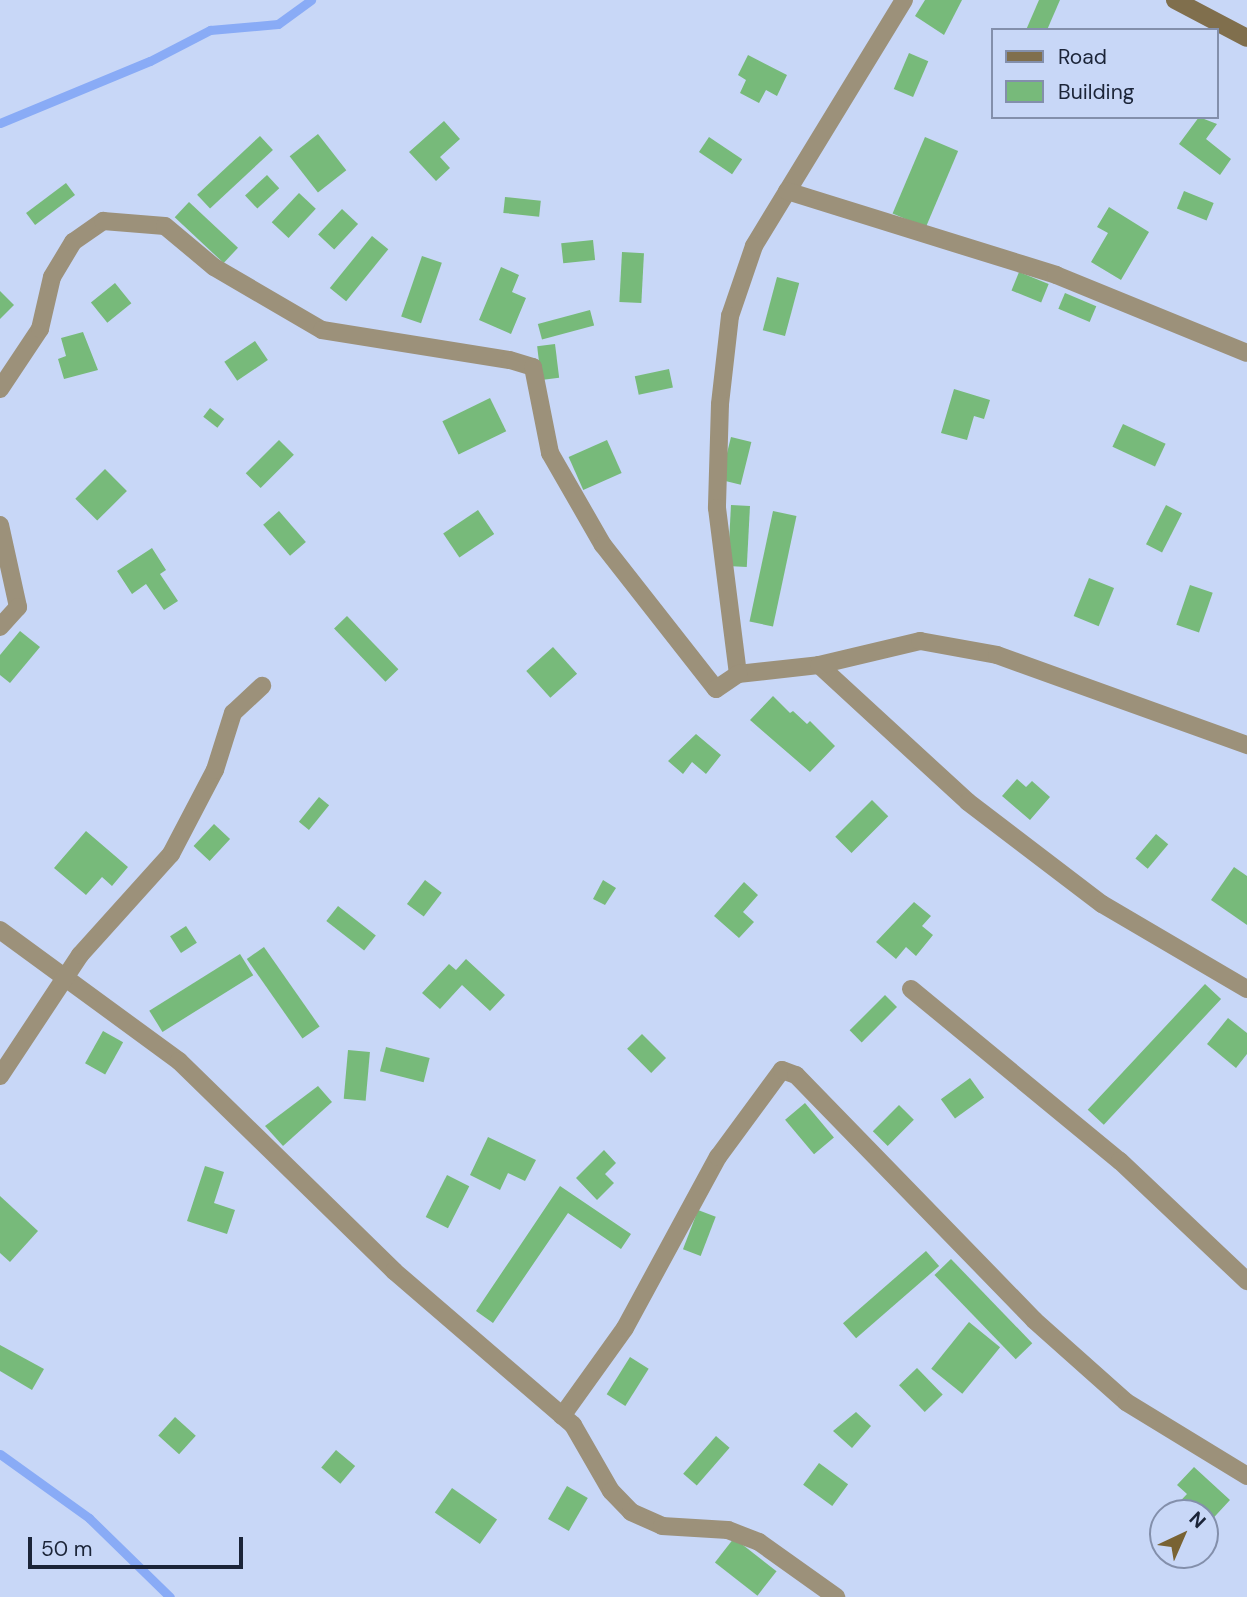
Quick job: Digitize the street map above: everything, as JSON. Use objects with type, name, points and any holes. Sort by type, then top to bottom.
[{"type":"street","points":[[738,674],[717,508],[720,404],[730,316],[754,246],[904,0]]},
{"type":"street","points":[[1175,0],[1247,38]]},
{"type":"street","points":[[787,191],[1056,275],[1247,352]]},
{"type":"street","points":[[0,389],[40,329],[52,277],[73,242],[103,222],[165,226],[215,267],[322,330],[510,360],[533,367],[550,453],[603,545],[716,689],[738,674],[819,665],[920,640],[984,652],[1101,689],[1247,745]]},
{"type":"street","points":[[0,526],[18,607],[0,626]]},
{"type":"street","points":[[819,665],[968,802],[1102,904],[1247,989]]},
{"type":"street","points":[[0,1076],[80,955],[171,854],[215,770],[233,713],[262,685]]},
{"type":"street","points":[[0,930],[179,1061],[394,1270],[573,1425],[611,1491],[631,1513],[662,1526],[728,1530],[759,1542],[836,1597]]},
{"type":"street","points":[[911,989],[1101,1144],[1247,1281]]},
{"type":"street","points":[[562,1416],[625,1328],[718,1157],[782,1070],[796,1075],[1034,1320],[1126,1402],[1247,1476]]},
{"type":"building","points":[[925,0],[962,0],[944,35],[915,16]]},
{"type":"building","points":[[1039,0],[1060,0],[1048,28],[1027,28]]},
{"type":"building","points":[[909,53],[928,61],[913,97],[894,89]]},
{"type":"building","points":[[748,55],[787,75],[777,96],[766,90],[759,103],[740,93],[746,80],[738,75]]},
{"type":"building","points":[[1198,119],[1204,119],[1217,124],[1206,139],[1231,159],[1220,175],[1179,144]]},
{"type":"building","points":[[444,121],[460,139],[440,157],[450,168],[436,181],[409,152]]},
{"type":"building","points":[[318,134],[346,170],[318,192],[290,156]]},
{"type":"building","points":[[260,136],[273,150],[210,209],[197,195]]},
{"type":"building","points":[[709,137],[742,159],[732,174],[699,152]]},
{"type":"building","points":[[925,137],[958,151],[926,227],[893,213]]},
{"type":"building","points":[[267,175],[279,188],[257,209],[245,195]]},
{"type":"building","points":[[66,183],[75,195],[35,225],[26,213]]},
{"type":"building","points":[[1184,191],[1214,203],[1207,221],[1177,209]]},
{"type":"building","points":[[299,193],[316,209],[289,238],[272,222]]},
{"type":"building","points":[[505,197],[541,201],[539,217],[503,213]]},
{"type":"building","points":[[189,202],[238,248],[224,263],[175,217]]},
{"type":"building","points":[[1109,207],[1149,232],[1121,280],[1091,262],[1108,233],[1097,227]]},
{"type":"building","points":[[342,209],[358,224],[334,250],[318,235]]},
{"type":"building","points":[[372,236],[388,249],[346,301],[330,288]]},
{"type":"building","points":[[593,240],[595,260],[563,263],[561,243]]},
{"type":"building","points":[[622,252],[644,253],[641,303],[619,302]]},
{"type":"building","points":[[422,256],[442,263],[421,323],[401,317]]},
{"type":"building","points":[[501,267],[519,275],[512,292],[526,298],[511,334],[479,320]]},
{"type":"building","points":[[1019,272],[1049,284],[1041,303],[1012,291]]},
{"type":"building","points":[[777,277],[799,283],[785,336],[763,330]]},
{"type":"building","points":[[115,283],[131,303],[107,323],[91,303]]},
{"type":"building","points":[[0,291],[14,305],[0,319]]},
{"type":"building","points":[[1065,293],[1096,306],[1090,322],[1058,309]]},
{"type":"building","points":[[590,310],[594,325],[542,339],[538,324]]},
{"type":"building","points":[[83,332],[98,370],[64,379],[58,359],[66,356],[61,338]]},
{"type":"building","points":[[255,341],[268,360],[237,381],[224,362]]},
{"type":"building","points":[[555,344],[559,378],[541,380],[537,346]]},
{"type":"building","points":[[669,369],[673,388],[639,395],[635,376]]},
{"type":"building","points":[[954,389],[990,400],[984,419],[974,416],[967,440],[941,433]]},
{"type":"building","points":[[490,398],[506,431],[459,454],[442,421]]},
{"type":"building","points":[[210,408],[224,419],[217,428],[203,417]]},
{"type":"building","points":[[1123,424],[1166,444],[1155,467],[1112,447]]},
{"type":"building","points":[[731,437],[751,442],[741,485],[720,480]]},
{"type":"building","points":[[279,440],[294,455],[261,488],[246,473]]},
{"type":"building","points":[[607,440],[622,473],[583,490],[569,457]]},
{"type":"building","points":[[105,469],[127,491],[97,521],[75,499]]},
{"type":"building","points":[[731,505],[750,506],[747,567],[728,566]]},
{"type":"building","points":[[1166,505],[1182,513],[1162,552],[1146,544]]},
{"type":"building","points":[[478,510],[494,534],[459,558],[443,533]]},
{"type":"building","points":[[279,511],[306,542],[290,556],[263,525]]},
{"type":"building","points":[[773,511],[796,516],[773,627],[750,622]]},
{"type":"building","points":[[152,548],[166,570],[160,574],[178,601],[164,610],[146,584],[132,594],[117,571]]},
{"type":"building","points":[[1089,578],[1114,588],[1099,626],[1074,616]]},
{"type":"building","points":[[1190,585],[1213,593],[1199,633],[1176,625]]},
{"type":"building","points":[[347,616],[398,669],[385,682],[334,629]]},
{"type":"building","points":[[20,631],[40,647],[10,683],[0,675],[0,655]]},
{"type":"building","points":[[553,647],[577,674],[550,698],[526,671]]},
{"type":"building","points":[[773,696],[790,713],[793,711],[807,724],[810,721],[835,746],[810,772],[750,720]]},
{"type":"building","points":[[696,734],[721,755],[706,774],[692,762],[683,774],[668,761]]},
{"type":"building","points":[[1017,779],[1026,787],[1032,781],[1050,797],[1030,820],[1002,796]]},
{"type":"building","points":[[319,797],[329,805],[309,830],[299,822]]},
{"type":"building","points":[[872,800],[888,816],[851,853],[835,837]]},
{"type":"building","points":[[214,824],[230,839],[210,861],[194,846]]},
{"type":"building","points":[[86,831],[128,867],[112,886],[102,877],[86,895],[54,868]]},
{"type":"building","points":[[1156,834],[1168,844],[1148,869],[1135,859]]},
{"type":"building","points":[[1234,867],[1247,876],[1247,925],[1211,900]]},
{"type":"building","points":[[425,880],[442,893],[424,917],[407,904]]},
{"type":"building","points":[[603,880],[616,888],[605,905],[593,899]]},
{"type":"building","points":[[744,882],[758,895],[743,912],[754,922],[739,938],[714,916]]},
{"type":"building","points":[[914,902],[931,916],[922,926],[933,935],[916,956],[906,947],[896,959],[876,942]]},
{"type":"building","points":[[338,906],[376,936],[364,951],[326,921]]},
{"type":"building","points":[[186,926],[197,943],[181,953],[170,936]]},
{"type":"building","points":[[264,947],[320,1026],[302,1039],[247,959]]},
{"type":"building","points":[[240,954],[253,975],[163,1032],[149,1011]]},
{"type":"building","points":[[466,959],[505,995],[490,1011],[462,985],[440,1009],[422,993],[449,964],[456,970]]},
{"type":"building","points":[[1205,984],[1221,999],[1104,1125],[1088,1110]]},
{"type":"building","points":[[885,995],[897,1007],[862,1042],[850,1030]]},
{"type":"building","points":[[1228,1018],[1247,1033],[1247,1054],[1236,1068],[1207,1044]]},
{"type":"building","points":[[103,1031],[123,1042],[105,1075],[85,1063]]},
{"type":"building","points":[[642,1034],[666,1058],[651,1073],[627,1049]]},
{"type":"building","points":[[386,1047],[430,1058],[424,1082],[380,1071]]},
{"type":"building","points":[[348,1050],[370,1052],[366,1101],[344,1099]]},
{"type":"building","points":[[970,1078],[984,1097],[955,1119],[941,1099]]},
{"type":"building","points":[[318,1086],[332,1102],[283,1146],[265,1126]]},
{"type":"building","points":[[805,1103],[834,1137],[814,1154],[785,1120]]},
{"type":"building","points":[[899,1105],[914,1120],[888,1146],[873,1131]]},
{"type":"building","points":[[488,1137],[536,1160],[525,1181],[508,1173],[500,1190],[470,1175]]},
{"type":"building","points":[[604,1150],[616,1163],[605,1174],[614,1183],[597,1200],[576,1178]]},
{"type":"building","points":[[205,1166],[224,1172],[214,1203],[235,1210],[227,1234],[187,1221]]},
{"type":"building","points":[[447,1175],[469,1186],[448,1228],[426,1217]]},
{"type":"building","points":[[560,1186],[631,1234],[621,1249],[568,1213],[493,1323],[476,1311]]},
{"type":"building","points":[[0,1196],[38,1231],[10,1262],[0,1253]]},
{"type":"building","points":[[698,1210],[716,1217],[701,1256],[683,1249]]},
{"type":"building","points":[[926,1251],[939,1266],[856,1338],[843,1323]]},
{"type":"building","points":[[951,1259],[1032,1343],[1016,1359],[934,1275]]},
{"type":"building","points":[[969,1322],[1000,1347],[962,1394],[931,1369]]},
{"type":"building","points":[[0,1345],[44,1369],[32,1390],[0,1371]]},
{"type":"building","points":[[630,1357],[649,1369],[625,1406],[607,1394]]},
{"type":"building","points":[[917,1368],[943,1395],[925,1412],[899,1385]]},
{"type":"building","points":[[856,1412],[871,1426],[852,1448],[833,1431]]},
{"type":"building","points":[[175,1417],[196,1436],[179,1454],[158,1436]]},
{"type":"building","points":[[716,1436],[730,1448],[697,1486],[683,1474]]},
{"type":"building","points":[[336,1450],[355,1466],[340,1484],[321,1468]]},
{"type":"building","points":[[819,1463],[848,1484],[832,1506],[803,1485]]},
{"type":"building","points":[[1194,1467],[1230,1500],[1219,1512],[1219,1499],[1182,1499],[1187,1494],[1177,1485]]},
{"type":"building","points":[[567,1486],[588,1498],[569,1531],[548,1519]]},
{"type":"building","points":[[452,1488],[497,1520],[480,1544],[435,1513]]},
{"type":"building","points":[[734,1538],[777,1571],[757,1596],[715,1562]]},
{"type":"waterway","points":[[0,123],[150,61],[210,30],[278,24],[311,0]]},
{"type":"waterway","points":[[0,1454],[89,1518],[170,1597]]}]
